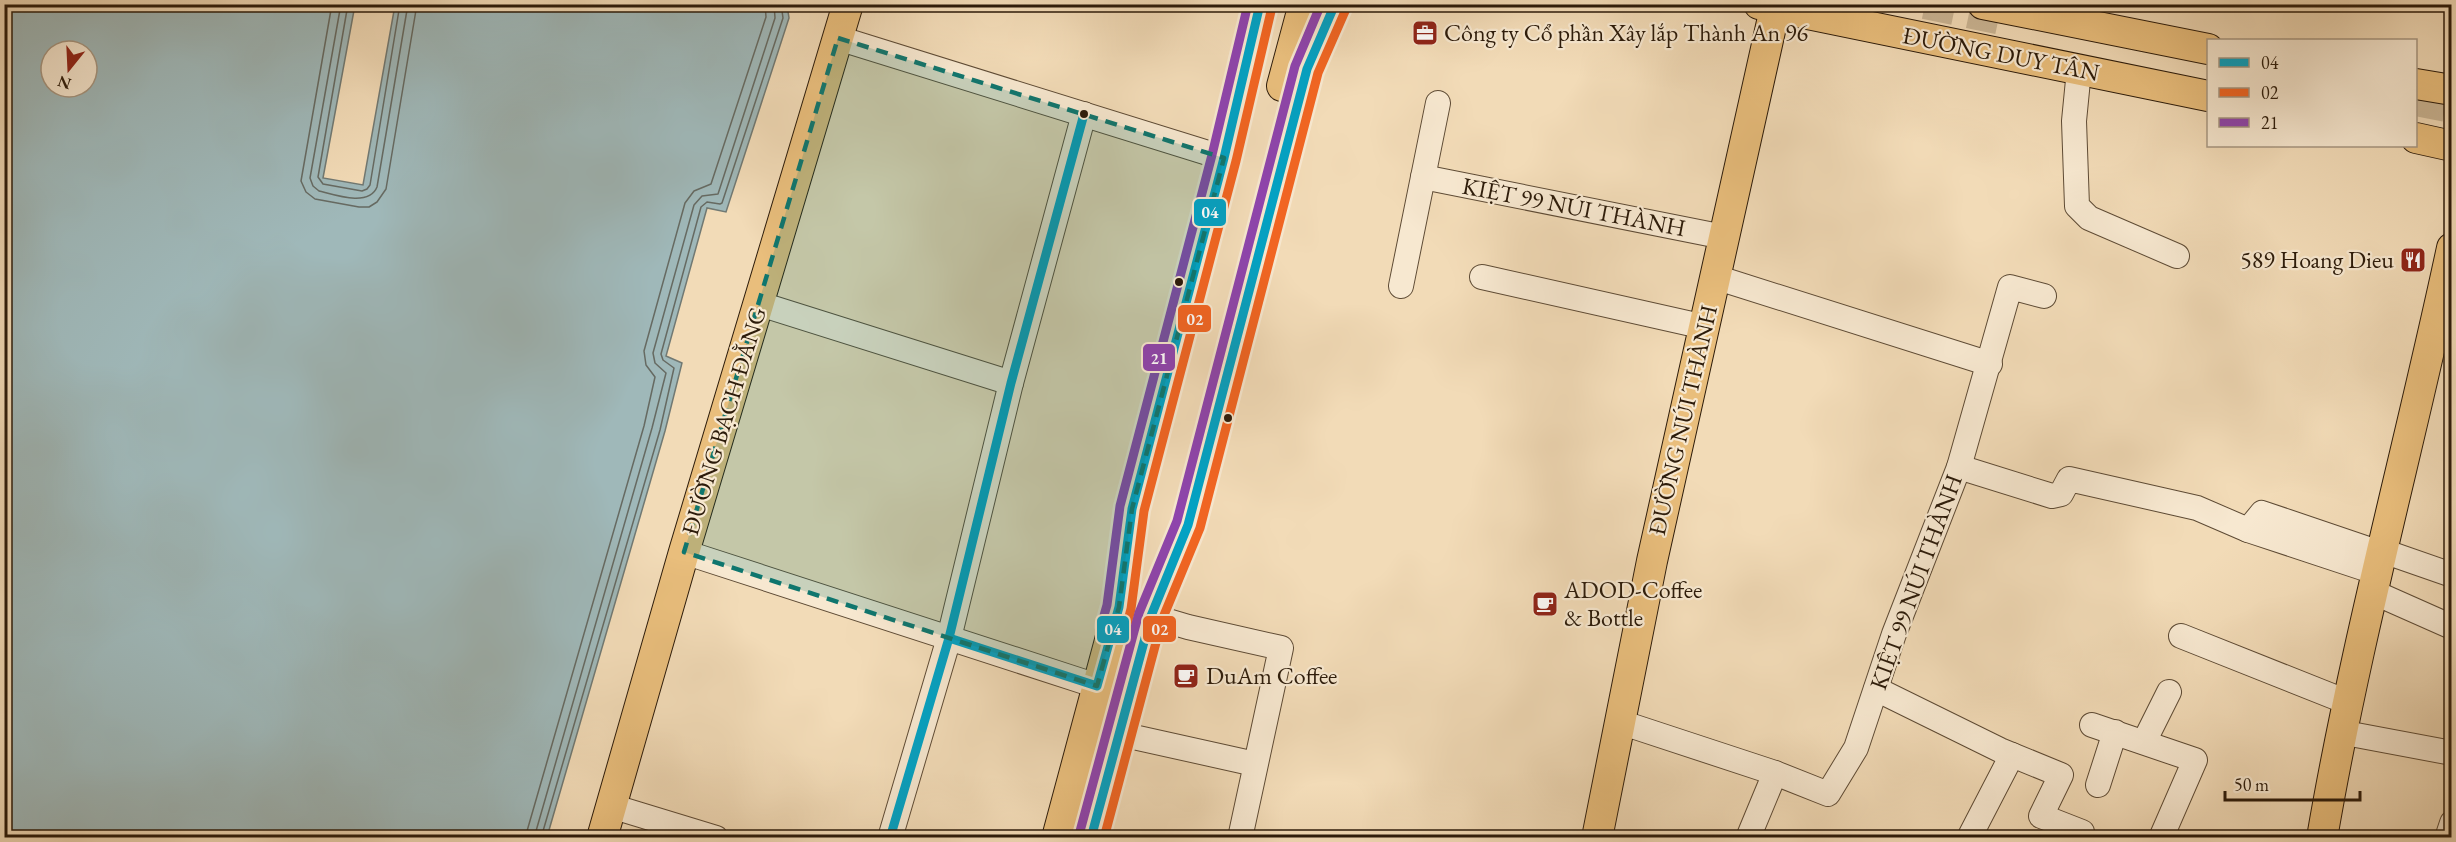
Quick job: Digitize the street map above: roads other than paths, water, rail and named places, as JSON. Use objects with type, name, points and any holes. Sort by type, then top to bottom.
[{"type":"main road","name":"ĐƯỜNG BẠCH ĐẰNG","points":[[602,837],[684,552],[848,4]]},
{"type":"main road","points":[[1057,837],[1119,607],[1132,510],[1224,158],[1260,4]]},
{"type":"main road","points":[[1151,616],[1160,519],[1285,4]]},
{"type":"main road","points":[[1119,607],[1160,519],[1304,4]]},
{"type":"main road","points":[[1091,837],[1151,616],[1188,525],[1307,69],[1318,37],[1335,4]]},
{"type":"main road","name":"ĐƯỜNG DUY TÂN","points":[[1983,4],[2207,49]]},
{"type":"main road","name":"ĐƯỜNG DUY TÂN","points":[[1770,6],[2207,96]]},
{"type":"main road","name":"ĐƯỜNG NÚI THÀNH","points":[[1597,837],[1652,561],[1705,327],[1770,6]]},
{"type":"main road","points":[[2152,85],[2160,39]]},
{"type":"main road","points":[[2417,84],[2451,90]]},
{"type":"main road","points":[[2417,138],[2451,146]]},
{"type":"main road","points":[[2322,837],[2340,732],[2379,567],[2444,328],[2451,248]]},
{"type":"street","points":[[838,38],[1224,158]]},
{"type":"street","points":[[2079,70],[2074,121],[2077,206],[2089,218],[2177,256]]},
{"type":"street","points":[[1401,286],[1438,103]]},
{"type":"street","points":[[890,837],[949,638],[1011,383],[1084,114]]},
{"type":"street","name":"KIỆT 99 NÚI THÀNH","points":[[1423,177],[1724,237]]},
{"type":"street","points":[[1482,277],[1705,327]]},
{"type":"street","points":[[1715,277],[1990,364]]},
{"type":"street","name":"KIỆT 99 NÚI THÀNH","points":[[1775,773],[1828,794],[1856,748],[1894,634],[1959,467],[2010,287],[2044,296]]},
{"type":"street","points":[[760,304],[1011,383]]},
{"type":"street","points":[[1959,467],[2052,496],[2061,495],[2069,479],[2127,491],[2198,508],[2248,530],[2262,513],[2379,567],[2451,627]]},
{"type":"street","points":[[684,552],[1097,687]]},
{"type":"street","points":[[2379,567],[2451,575]]},
{"type":"street","points":[[1151,616],[1188,627],[1281,648],[1240,837]]},
{"type":"street","points":[[2181,636],[2347,702]]},
{"type":"street","points":[[1876,689],[2012,755],[2061,775],[2041,816],[2082,832],[2082,837]]},
{"type":"street","points":[[2144,742],[2169,692]]},
{"type":"street","points":[[1620,722],[1775,773],[1748,837]]},
{"type":"street","points":[[2098,785],[2104,729],[2195,760],[2161,837]]},
{"type":"street","points":[[2340,732],[2451,753]]},
{"type":"street","points":[[1120,734],[1255,764]]},
{"type":"street","points":[[1969,837],[2012,755]]},
{"type":"street","points":[[611,806],[716,837]]},
{"type":"street","points":[[2447,837],[2451,823]]},
{"type":"water","points":[[5,4],[355,5],[323,178],[363,185],[395,5],[787,5],[789,18],[726,212],[707,208],[666,356],[682,363],[665,431],[547,837],[5,837]]},
{"type":"tunnel","points":[[1925,4],[2011,22]]},
{"type":"tunnel","points":[[2417,101],[2452,108]]},
{"type":"place","name":"Công ty Cổ phần Xây lắp Thành An 96","points":[[1425,33]]},
{"type":"place","name":"589 Hoang Dieu","points":[[2413,260]]},
{"type":"place","name":"ADOD-Coffee & Bottle","points":[[1545,604]]},
{"type":"place","name":"DuAm Coffee","points":[[1186,676]]}]
